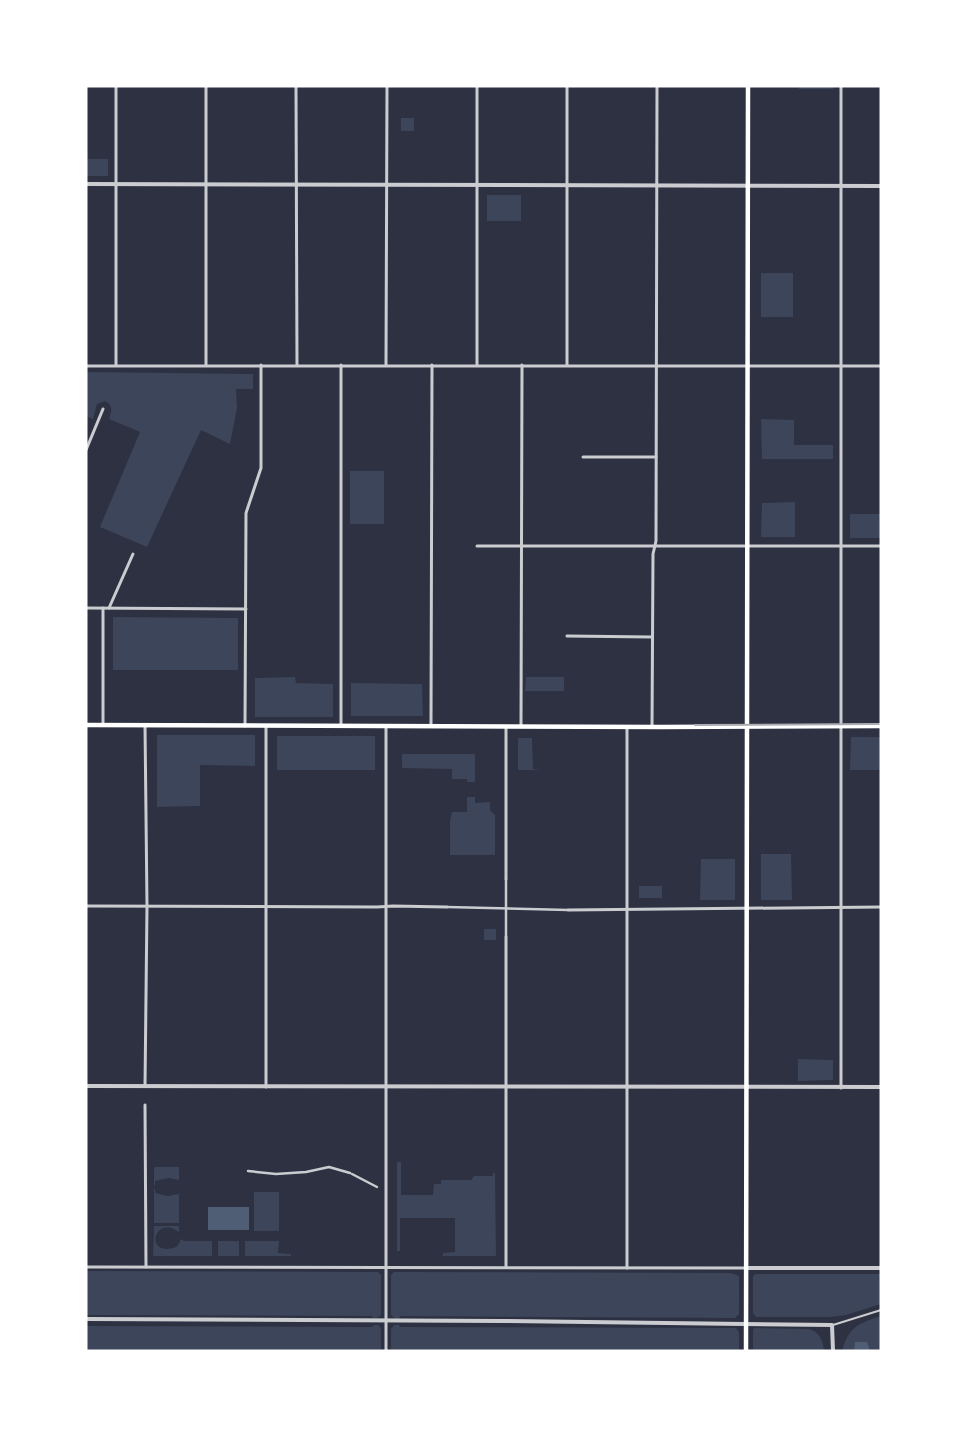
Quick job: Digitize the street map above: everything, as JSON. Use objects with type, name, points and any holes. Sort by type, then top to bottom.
[{"type":"main road","points":[[746,1351],[748,86]]},
{"type":"main road","points":[[86,725],[881,726]]},
{"type":"street","points":[[116,86],[116,366]]},
{"type":"street","points":[[206,86],[206,366]]},
{"type":"street","points":[[296,86],[297,365]]},
{"type":"street","points":[[386,365],[387,86]]},
{"type":"street","points":[[477,86],[477,365]]},
{"type":"street","points":[[567,86],[567,365]]},
{"type":"street","points":[[652,727],[653,554],[656,541],[657,86]]},
{"type":"street","points":[[841,86],[841,1088]]},
{"type":"street","points":[[86,184],[657,187],[881,186]]},
{"type":"street","points":[[341,365],[341,726]]},
{"type":"street","points":[[431,726],[432,365]]},
{"type":"street","points":[[521,726],[522,365]]},
{"type":"street","points":[[86,366],[881,366]]},
{"type":"street","points":[[245,726],[246,514],[261,468],[261,366]]},
{"type":"street","points":[[86,450],[103,409]]},
{"type":"street","points":[[583,457],[656,457]]},
{"type":"street","points":[[477,546],[881,546]]},
{"type":"street","points":[[109,608],[133,554]]},
{"type":"street","points":[[86,608],[246,609]]},
{"type":"street","points":[[103,608],[103,725]]},
{"type":"street","points":[[567,636],[652,637]]},
{"type":"street","points":[[145,725],[145,1086]]},
{"type":"street","points":[[266,726],[266,1087]]},
{"type":"street","points":[[386,726],[386,1351]]},
{"type":"street","points":[[506,726],[506,1267]]},
{"type":"street","points":[[627,727],[627,1268]]},
{"type":"street","points":[[86,906],[385,906],[497,908],[506,910],[881,907]]},
{"type":"street","points":[[86,1086],[881,1088]]},
{"type":"street","points":[[146,1105],[146,1267]]},
{"type":"street","points":[[248,1171],[276,1174],[306,1172],[329,1167],[351,1174],[378,1187]]},
{"type":"street","points":[[86,1267],[881,1268]]},
{"type":"street","points":[[86,1319],[386,1322],[746,1322],[832,1325],[833,1351]]},
{"type":"lane","points":[[832,1325],[881,1310]]},
{"type":"shaded area","points":[[799,86],[833,86],[833,89],[799,89]]},
{"type":"shaded area","points":[[401,118],[414,118],[414,131],[401,131]]},
{"type":"shaded area","points":[[86,159],[108,159],[108,176],[86,176]]},
{"type":"shaded area","points":[[487,195],[521,195],[521,221],[487,221]]},
{"type":"shaded area","points":[[761,273],[793,273],[793,317],[761,317]]},
{"type":"shaded area","points":[[86,372],[253,374],[253,389],[236,389],[237,408],[230,444],[201,430],[147,547],[100,527],[140,432],[109,419],[111,409],[105,401],[97,404],[93,419],[86,416]]},
{"type":"shaded area","points":[[761,419],[794,420],[794,445],[833,445],[833,459],[762,459]]},
{"type":"shaded area","points":[[350,471],[384,471],[384,524],[350,524]]},
{"type":"shaded area","points":[[795,502],[795,537],[761,537],[762,503]]},
{"type":"shaded area","points":[[850,514],[881,514],[881,538],[850,538]]},
{"type":"shaded area","points":[[113,617],[238,618],[238,670],[113,670]]},
{"type":"shaded area","points":[[295,677],[296,683],[333,684],[333,717],[255,717],[255,678]]},
{"type":"shaded area","points":[[526,677],[564,677],[564,691],[525,691]]},
{"type":"shaded area","points":[[351,683],[422,684],[423,716],[351,716]]},
{"type":"shaded area","points":[[157,735],[255,735],[255,766],[200,765],[200,806],[157,807]]},
{"type":"shaded area","points":[[277,736],[375,736],[375,770],[277,770]]},
{"type":"shaded area","points":[[851,737],[881,737],[881,770],[850,770]]},
{"type":"shaded area","points":[[518,738],[532,738],[533,769],[542,770],[518,770]]},
{"type":"shaded area","points":[[402,754],[475,754],[475,782],[467,782],[467,779],[452,779],[452,769],[402,768]]},
{"type":"shaded area","points":[[467,797],[475,797],[475,803],[490,802],[490,810],[495,815],[495,855],[450,855],[450,820],[452,812],[467,812]]},
{"type":"shaded area","points":[[761,854],[791,854],[792,900],[761,900]]},
{"type":"shaded area","points":[[701,859],[735,859],[735,900],[700,900]]},
{"type":"shaded area","points":[[639,886],[662,886],[662,898],[639,898]]},
{"type":"shaded area","points":[[484,929],[496,929],[496,940],[484,940]]},
{"type":"shaded area","points":[[798,1059],[833,1060],[833,1080],[798,1081]]},
{"type":"shaded area","points":[[397,1162],[401,1162],[401,1195],[433,1195],[434,1184],[441,1184],[441,1180],[471,1180],[474,1176],[493,1176],[493,1173],[495,1173],[496,1256],[443,1256],[443,1253],[455,1252],[455,1218],[400,1218],[400,1251],[397,1251]]},
{"type":"shaded area","points":[[155,1167],[179,1167],[179,1180],[169,1178],[155,1181],[155,1186],[154,1169]]},
{"type":"shaded area","points":[[154,1189],[155,1193],[168,1196],[179,1194],[179,1223],[154,1223]]},
{"type":"shaded area","points":[[254,1192],[279,1192],[279,1231],[254,1231]]},
{"type":"shaded area","points":[[208,1207],[249,1207],[249,1230],[208,1230]]},
{"type":"shaded area","points":[[154,1226],[179,1226],[179,1232],[171,1228],[164,1228],[156,1234],[157,1244],[161,1248],[175,1248],[181,1239],[184,1241],[212,1241],[212,1256],[153,1256]]},
{"type":"shaded area","points":[[218,1241],[239,1241],[239,1256],[218,1256]]},
{"type":"shaded area","points":[[245,1241],[279,1241],[278,1253],[291,1254],[291,1256],[245,1256]]},
{"type":"shaded area","points":[[86,1271],[378,1272],[381,1275],[381,1315],[373,1318],[372,1316],[86,1315]]},
{"type":"shaded area","points":[[394,1272],[731,1273],[739,1276],[739,1314],[735,1318],[400,1316],[399,1319],[395,1319],[391,1315],[391,1275]]},
{"type":"shaded area","points":[[756,1274],[881,1274],[881,1304],[846,1315],[831,1317],[756,1317],[753,1313],[753,1276]]},
{"type":"shaded area","points":[[881,1316],[881,1351],[842,1351],[851,1331],[866,1321]]},
{"type":"shaded area","points":[[378,1325],[381,1328],[381,1351],[86,1351],[86,1326],[372,1327]]},
{"type":"shaded area","points":[[394,1325],[399,1325],[400,1327],[736,1328],[739,1332],[739,1351],[391,1351],[391,1329]]},
{"type":"shaded area","points":[[754,1328],[810,1329],[820,1338],[824,1351],[753,1351]]},
{"type":"shaded area","points":[[855,1342],[867,1342],[870,1351],[854,1351]]},
{"type":"railway","points":[[695,725],[881,724]]}]
